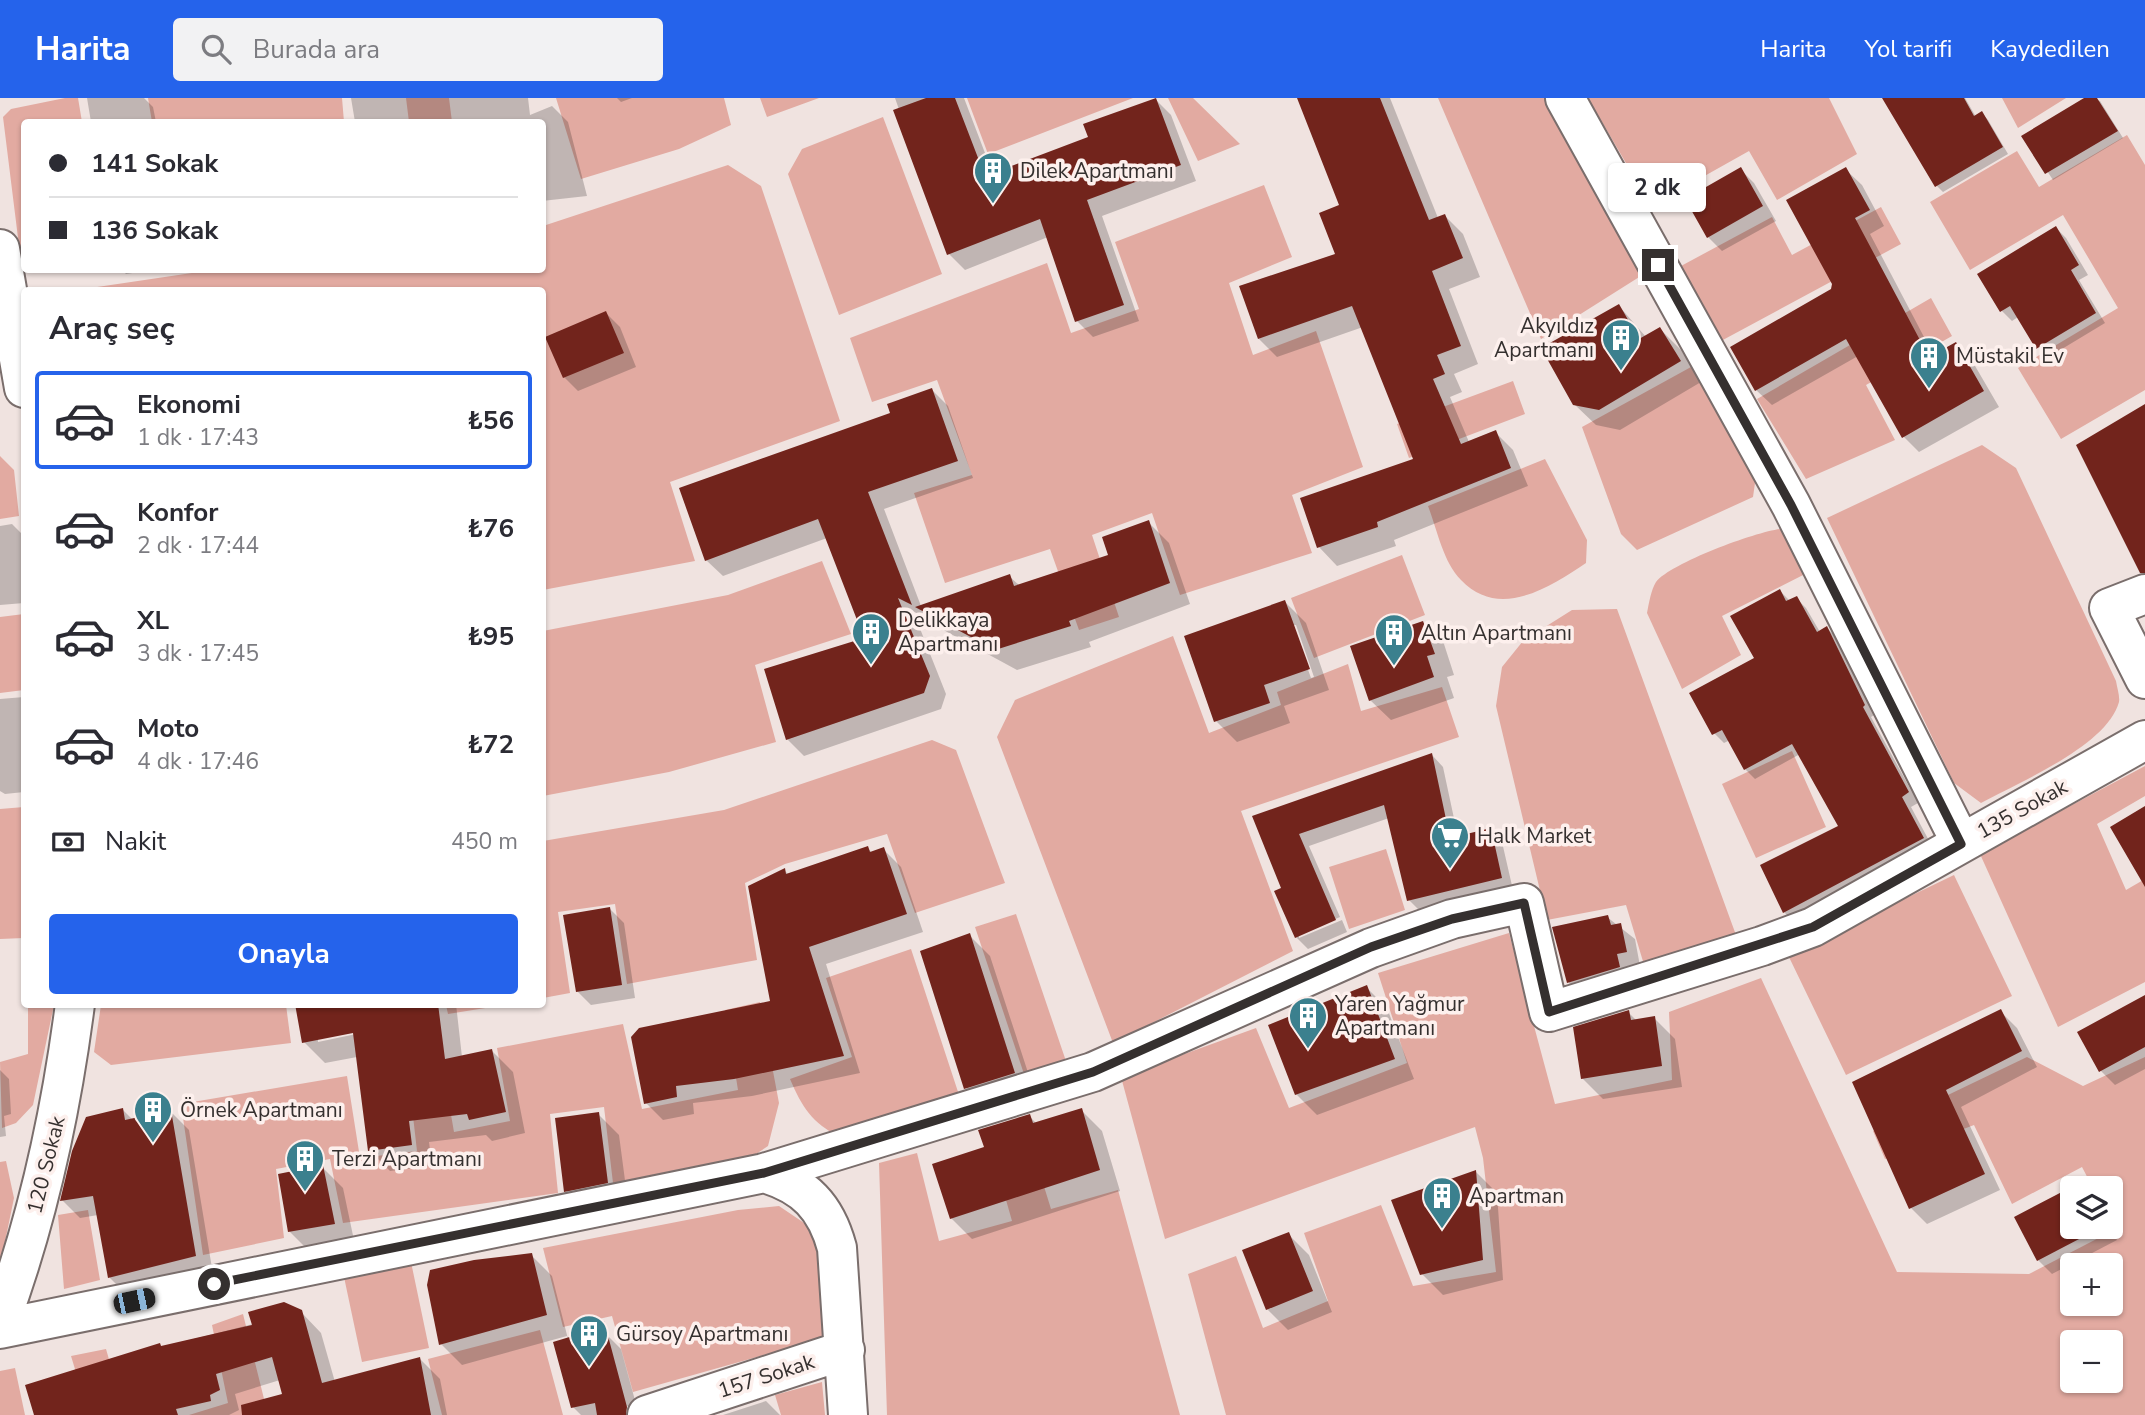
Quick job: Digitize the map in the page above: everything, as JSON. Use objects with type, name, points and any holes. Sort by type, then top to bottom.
[{"type":"street","points":[[1565,98],[1791,505],[1961,844]]},
{"type":"street","points":[[0,249],[21,371]]},
{"type":"street","points":[[2145,594],[2109,608],[2145,679]]},
{"type":"street","name":"135 Sokak","points":[[764,1173],[1093,1072],[1371,947],[1452,919],[1524,903],[1549,1012],[1813,927],[2145,740]]},
{"type":"street","name":"120 Sokak","points":[[0,1322],[26,1246],[54,1138],[74,1008]]},
{"type":"street","points":[[0,1329],[764,1173],[799,1186],[827,1217],[837,1248],[848,1415]]},
{"type":"street","name":"157 Sokak","points":[[648,1415],[845,1350]]},
{"type":"shaded area","points":[[65,98],[78,98],[82,119],[21,119],[21,262],[3,117],[11,109]]},
{"type":"shaded area","points":[[148,98],[342,98],[344,119],[152,119]]},
{"type":"shaded area","points":[[406,98],[449,98],[452,119],[409,119]]},
{"type":"shaded area","points":[[556,98],[724,98],[731,125],[679,149],[581,179]]},
{"type":"shaded area","points":[[760,98],[819,98],[767,117]]},
{"type":"shaded area","points":[[967,98],[1133,98],[988,154]]},
{"type":"shaded area","points":[[1168,98],[1193,98],[1240,144],[1198,161]]},
{"type":"shaded area","points":[[1438,98],[1544,98],[1644,274],[1541,339]]},
{"type":"shaded area","points":[[1588,98],[1829,98],[1857,154],[1777,200],[1749,151],[1651,206]]},
{"type":"shaded area","points":[[2002,98],[2066,98],[2018,128]]},
{"type":"shaded area","points":[[883,117],[942,274],[839,315],[788,174],[802,149]]},
{"type":"shaded area","points":[[2127,135],[2145,165],[2145,390],[2061,439],[2018,368],[2118,308],[2063,215],[1970,270],[1930,202],[2017,151],[2039,187]]},
{"type":"shaded area","points":[[728,165],[761,186],[840,421],[670,482],[695,561],[546,589],[546,287],[97,287],[192,273],[546,273],[546,225]]},
{"type":"shaded area","points":[[1264,185],[1292,257],[1229,283],[1253,355],[1316,331],[1363,467],[1292,495],[1312,553],[1180,595],[1152,513],[1092,535],[1119,617],[1079,630],[1050,549],[945,583],[914,493],[972,475],[937,380],[872,402],[850,338],[1047,263],[1071,333],[1139,309],[1115,242]]},
{"type":"shaded area","points":[[1881,207],[1901,244],[1721,341],[1681,266],[1772,217],[1792,255]]},
{"type":"shaded area","points":[[1931,298],[1952,336],[1866,385],[1895,440],[1806,479],[1757,399]]},
{"type":"shaded area","points":[[1691,367],[1757,469],[1753,497],[1637,550],[1621,534],[1582,427]]},
{"type":"shaded area","points":[[1513,381],[1525,414],[1409,458],[1397,424]]},
{"type":"shaded area","points":[[1982,445],[2016,468],[2116,681],[2119,702],[2111,718],[2080,748],[1981,803],[1954,783],[1827,518]]},
{"type":"shaded area","points":[[0,456],[14,470],[19,516],[0,519]]},
{"type":"shaded area","points":[[1545,459],[1587,540],[1586,563],[1556,582],[1524,596],[1491,598],[1476,592],[1455,573],[1441,545],[1428,506]]},
{"type":"shaded area","points":[[1780,529],[1793,542],[1811,571],[1722,616],[1741,655],[1682,689],[1647,613],[1656,582],[1695,558],[1752,536]]},
{"type":"shaded area","points":[[1402,555],[1425,615],[1314,658],[1291,598]]},
{"type":"shaded area","points":[[822,561],[851,634],[755,665],[776,742],[669,772],[546,795],[546,630],[728,595]]},
{"type":"shaded area","points":[[1617,609],[1736,935],[1645,968],[1626,905],[1547,920],[1496,706],[1502,667],[1523,641],[1572,610]]},
{"type":"shaded area","points":[[21,614],[21,690],[0,693],[0,617]]},
{"type":"shaded area","points":[[1173,636],[1209,733],[1281,705],[1277,692],[1348,664],[1361,711],[1442,687],[1459,737],[1241,811],[1293,951],[1113,1043],[997,737],[1015,700]]},
{"type":"shaded area","points":[[932,740],[956,750],[1005,883],[915,913],[887,834],[785,864],[745,883],[757,960],[627,984],[615,904],[558,912],[570,993],[546,997],[546,840],[724,810]]},
{"type":"shaded area","points":[[1792,751],[1826,827],[1756,858],[1722,784]]},
{"type":"shaded area","points":[[2145,766],[2145,796],[2097,824],[2126,890],[2145,879],[2145,982],[2058,1027],[1980,854]]},
{"type":"shaded area","points":[[21,807],[21,938],[0,939],[0,809]]},
{"type":"shaded area","points":[[1386,849],[1405,910],[1349,929],[1329,867]]},
{"type":"shaded area","points":[[1954,875],[2012,996],[1846,1075],[1788,955]]},
{"type":"shaded area","points":[[1016,914],[1068,1067],[1026,1080],[975,927]]},
{"type":"shaded area","points":[[1509,933],[1555,1104],[1672,1080],[1669,1012],[1761,978],[1897,1272],[2029,1274],[2060,1258],[2060,1316],[2123,1316],[2123,1253],[2070,1253],[2097,1239],[2123,1239],[2123,1176],[2087,1176],[2082,1167],[2060,1176],[2060,1179],[2012,1204],[1974,1125],[1885,1159],[1873,1131],[2027,1057],[2083,1086],[2145,1057],[2145,1415],[1226,1415],[1188,1274],[1236,1256],[1263,1328],[1328,1301],[1304,1233],[1381,1205],[1413,1286],[1496,1272],[1483,1158],[1475,1127],[1165,1239],[1121,1077],[1256,1028],[1289,1108],[1407,1063],[1378,973]]},
{"type":"shaded area","points":[[911,949],[962,1104],[840,1137],[815,1120],[799,1098],[790,1079],[852,1057],[826,978]]},
{"type":"shaded area","points":[[760,1002],[779,1103],[768,1146],[756,1154],[613,1183],[604,1107],[550,1114],[558,1193],[343,1223],[330,1159],[276,1169],[284,1238],[203,1255],[181,1104],[347,1076],[360,1158],[417,1151],[407,1064],[441,1057],[454,1132],[510,1121],[497,1048],[623,1024],[642,1109],[738,1090],[725,1010]]},
{"type":"shaded area","points":[[28,1008],[53,1008],[33,1105],[16,1123],[2,1128],[0,1062],[28,1054]]},
{"type":"shaded area","points":[[101,1008],[286,1008],[291,1043],[111,1065],[94,1052]]},
{"type":"shaded area","points":[[447,1008],[485,1008],[448,1014]]},
{"type":"shaded area","points":[[1024,1122],[1051,1209],[1118,1190],[1180,1415],[887,1415],[879,1163],[917,1153],[939,1241],[1012,1221],[987,1133]]},
{"type":"shaded area","points":[[6,1161],[14,1198],[0,1266],[0,1162]]},
{"type":"shaded area","points":[[779,1206],[819,1233],[824,1338],[633,1392],[612,1316],[563,1327],[543,1248],[738,1210]]},
{"type":"shaded area","points":[[88,1210],[100,1280],[64,1289],[58,1215]]},
{"type":"shaded area","points":[[411,1262],[429,1348],[362,1362],[344,1277]]},
{"type":"shaded area","points":[[243,1314],[268,1415],[189,1415],[228,1403],[212,1325]]},
{"type":"shaded area","points":[[540,1330],[563,1415],[442,1415],[428,1359]]},
{"type":"shaded area","points":[[106,1349],[125,1415],[89,1415],[71,1356]]},
{"type":"shaded area","points":[[15,1368],[25,1415],[0,1415],[0,1371]]},
{"type":"shaded area","points":[[822,1382],[825,1415],[781,1415],[775,1395]]},
{"type":"building","points":[[926,98],[955,98],[985,176],[1088,137],[1083,124],[1156,98],[1181,165],[1087,200],[1124,305],[1075,322],[1040,219],[947,255],[893,110]]},
{"type":"building","points":[[1297,98],[1380,98],[1429,220],[1445,214],[1463,258],[1432,271],[1461,346],[1437,355],[1445,374],[1433,379],[1461,444],[1496,430],[1511,468],[1377,522],[1378,527],[1317,548],[1300,498],[1413,459],[1352,306],[1258,339],[1239,286],[1335,254],[1319,213],[1339,205]]},
{"type":"building","points":[[1882,98],[1964,98],[1974,116],[1982,111],[2003,147],[1935,187]]},
{"type":"building","points":[[2084,98],[2097,98],[2118,131],[2045,174],[2021,136]]},
{"type":"building","points":[[1741,167],[1763,206],[1707,238],[1685,199]]},
{"type":"building","points":[[1846,167],[1870,210],[1855,218],[1929,357],[1956,342],[1984,391],[1902,438],[1846,339],[1755,391],[1730,347],[1831,289],[1832,284],[1786,200]]},
{"type":"building","points":[[2056,226],[2079,265],[2071,270],[2096,313],[2036,349],[2010,306],[2000,312],[1977,274]]},
{"type":"building","points":[[1619,304],[1639,339],[1660,327],[1681,361],[1599,410],[1573,405],[1541,348]]},
{"type":"building","points":[[606,311],[624,353],[563,378],[546,337]]},
{"type":"building","points":[[932,388],[958,461],[868,492],[912,605],[898,598],[930,676],[924,693],[786,740],[764,669],[864,638],[818,519],[705,561],[679,488],[890,413],[887,404]]},
{"type":"building","points":[[2145,404],[2145,573],[2140,573],[2076,445]]},
{"type":"building","points":[[1149,520],[1170,583],[1069,621],[1071,626],[995,650],[915,607],[1010,574],[1014,586],[1108,555],[1102,537]]},
{"type":"building","points":[[1780,589],[1786,601],[1797,596],[1817,632],[1827,626],[1865,705],[1863,707],[1909,792],[1902,797],[1924,838],[1783,913],[1760,865],[1838,826],[1792,744],[1744,770],[1722,730],[1712,735],[1689,693],[1754,658],[1730,616]]},
{"type":"building","points":[[1285,600],[1310,669],[1264,685],[1270,703],[1214,722],[1184,636]]},
{"type":"building","name":"Altın Apartmanı","points":[[1423,621],[1435,654],[1427,656],[1434,677],[1369,701],[1350,646]]},
{"type":"building","points":[[1432,753],[1450,838],[1491,828],[1502,878],[1407,901],[1384,805],[1299,834],[1336,920],[1295,938],[1274,891],[1281,888],[1252,816]]},
{"type":"building","points":[[2145,806],[2145,887],[2110,827]]},
{"type":"building","points":[[868,846],[870,852],[884,847],[907,914],[809,947],[844,1056],[734,1079],[676,1086],[677,1097],[644,1104],[631,1037],[639,1028],[770,1001],[748,886],[785,868],[786,874]]},
{"type":"building","points":[[610,907],[622,985],[576,992],[563,915]]},
{"type":"building","points":[[1608,915],[1611,925],[1621,923],[1627,952],[1617,954],[1620,967],[1567,983],[1552,927]]},
{"type":"building","points":[[970,933],[1015,1073],[964,1089],[920,951]]},
{"type":"building","points":[[1367,985],[1395,1059],[1295,1095],[1268,1025]]},
{"type":"building","points":[[2145,995],[2145,1047],[2099,1072],[2077,1032]]},
{"type":"building","points":[[296,1008],[439,1008],[445,1059],[492,1049],[506,1112],[469,1120],[467,1114],[409,1121],[412,1145],[368,1151],[353,1033],[302,1043]]},
{"type":"building","points":[[2001,1009],[2022,1051],[1946,1090],[1985,1174],[1909,1209],[1852,1082]]},
{"type":"building","points":[[1629,1010],[1631,1020],[1655,1016],[1662,1066],[1581,1079],[1573,1027]]},
{"type":"building","points":[[123,1108],[125,1120],[171,1110],[196,1256],[108,1278],[93,1196],[60,1201],[72,1151],[86,1117]]},
{"type":"building","points":[[1082,1108],[1100,1170],[950,1219],[932,1164],[984,1147],[978,1130],[1030,1114],[1033,1123]]},
{"type":"building","points":[[599,1112],[608,1183],[564,1192],[555,1118]]},
{"type":"building","name":"Terzi Apartmanı","points":[[323,1165],[335,1224],[288,1232],[278,1174]]},
{"type":"building","name":"Apartman","points":[[1476,1170],[1483,1260],[1420,1275],[1391,1200]]},
{"type":"building","points":[[2060,1193],[2060,1239],[2079,1239],[2037,1261],[2014,1217]]},
{"type":"building","points":[[1289,1232],[1313,1291],[1266,1310],[1242,1250]]},
{"type":"building","points":[[532,1253],[547,1315],[439,1345],[427,1285],[430,1270],[474,1260]]},
{"type":"building","points":[[284,1302],[302,1310],[322,1383],[420,1357],[431,1415],[242,1415],[241,1405],[282,1394],[272,1357],[216,1374],[220,1390],[210,1395],[211,1401],[176,1409],[178,1415],[34,1415],[25,1385],[160,1343],[161,1346],[252,1325],[248,1312]]},
{"type":"building","name":"Gürsoy Apartmanı","points":[[604,1321],[627,1407],[626,1415],[597,1415],[595,1403],[571,1408],[553,1342],[586,1332],[585,1325]]},
{"type":"place","name":"Dilek Apartmanı","points":[[993,205]]},
{"type":"place","name":"Akyıldız Apartmanı","points":[[1621,372]]},
{"type":"place","name":"Müstakil Ev","points":[[1929,390]]},
{"type":"place","name":"Delikkaya Apartmanı","points":[[871,666]]},
{"type":"place","name":"Altın Apartmanı","points":[[1394,667]]},
{"type":"place","name":"Halk Market","points":[[1450,870]]},
{"type":"place","name":"Yaren Yağmur Apartmanı","points":[[1308,1050]]},
{"type":"place","name":"Örnek Apartmanı","points":[[153,1144]]},
{"type":"place","name":"Terzi Apartmanı","points":[[305,1193]]},
{"type":"place","name":"Apartman","points":[[1442,1230]]},
{"type":"place","name":"Gürsoy Apartmanı","points":[[589,1368]]},
{"type":"route","points":[[214,1284],[764,1173],[1093,1072],[1371,947],[1492,908],[1524,903],[1549,1012],[1762,946],[1813,927],[1961,844],[1921,769],[1791,505],[1658,265]]}]
